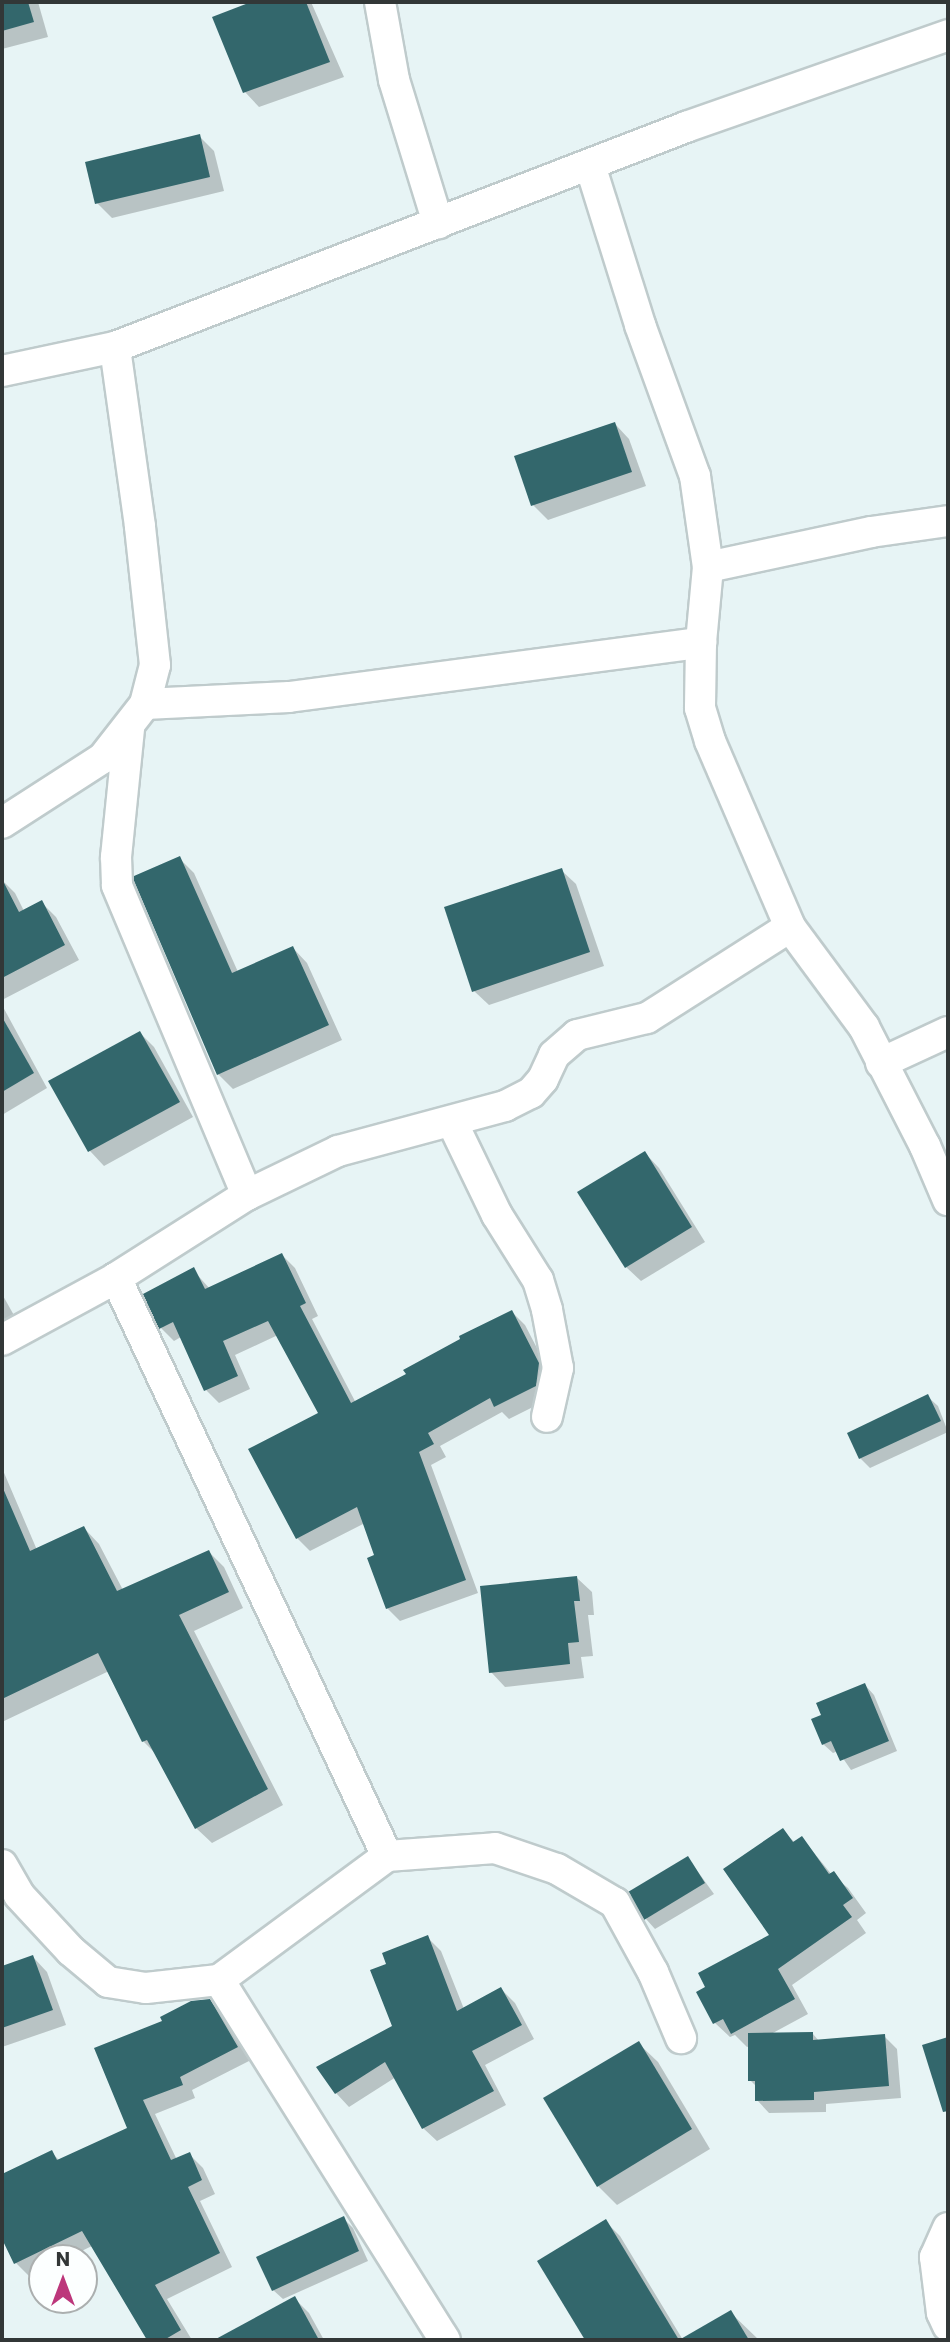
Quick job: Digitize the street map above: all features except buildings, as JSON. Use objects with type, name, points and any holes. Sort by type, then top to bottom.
[{"type":"street","points":[[380,2],[394,80],[438,223]]},
{"type":"street","points":[[2,371],[115,347],[686,127],[948,35]]},
{"type":"street","points":[[590,164],[640,325],[695,476],[708,567],[701,643],[700,708],[710,741],[790,927],[864,1027],[925,1146],[948,1200]]},
{"type":"street","points":[[115,347],[140,526],[155,665],[137,717],[116,857],[117,885],[247,1195]]},
{"type":"street","points":[[708,567],[871,532],[948,521]]},
{"type":"street","points":[[2,823],[103,758],[137,717],[701,643]]},
{"type":"street","points":[[2,1340],[116,1278],[247,1195],[338,1152],[505,1106],[531,1093],[543,1079],[554,1055],[571,1039],[647,1018],[790,927]]},
{"type":"street","points":[[881,1062],[948,1032]]},
{"type":"street","points":[[452,1122],[497,1215],[541,1290],[554,1339],[558,1368],[547,1417]]},
{"type":"street","points":[[116,1278],[387,1856]]},
{"type":"street","points":[[2,1865],[19,1895],[71,1951],[108,1982],[146,1988],[219,1980],[387,1856],[495,1848],[557,1869],[615,1903],[653,1972],[681,2038]]},
{"type":"street","points":[[219,1980],[425,2326],[445,2340]]},
{"type":"street","points":[[948,2228],[934,2257],[942,2313],[948,2326]]}]
